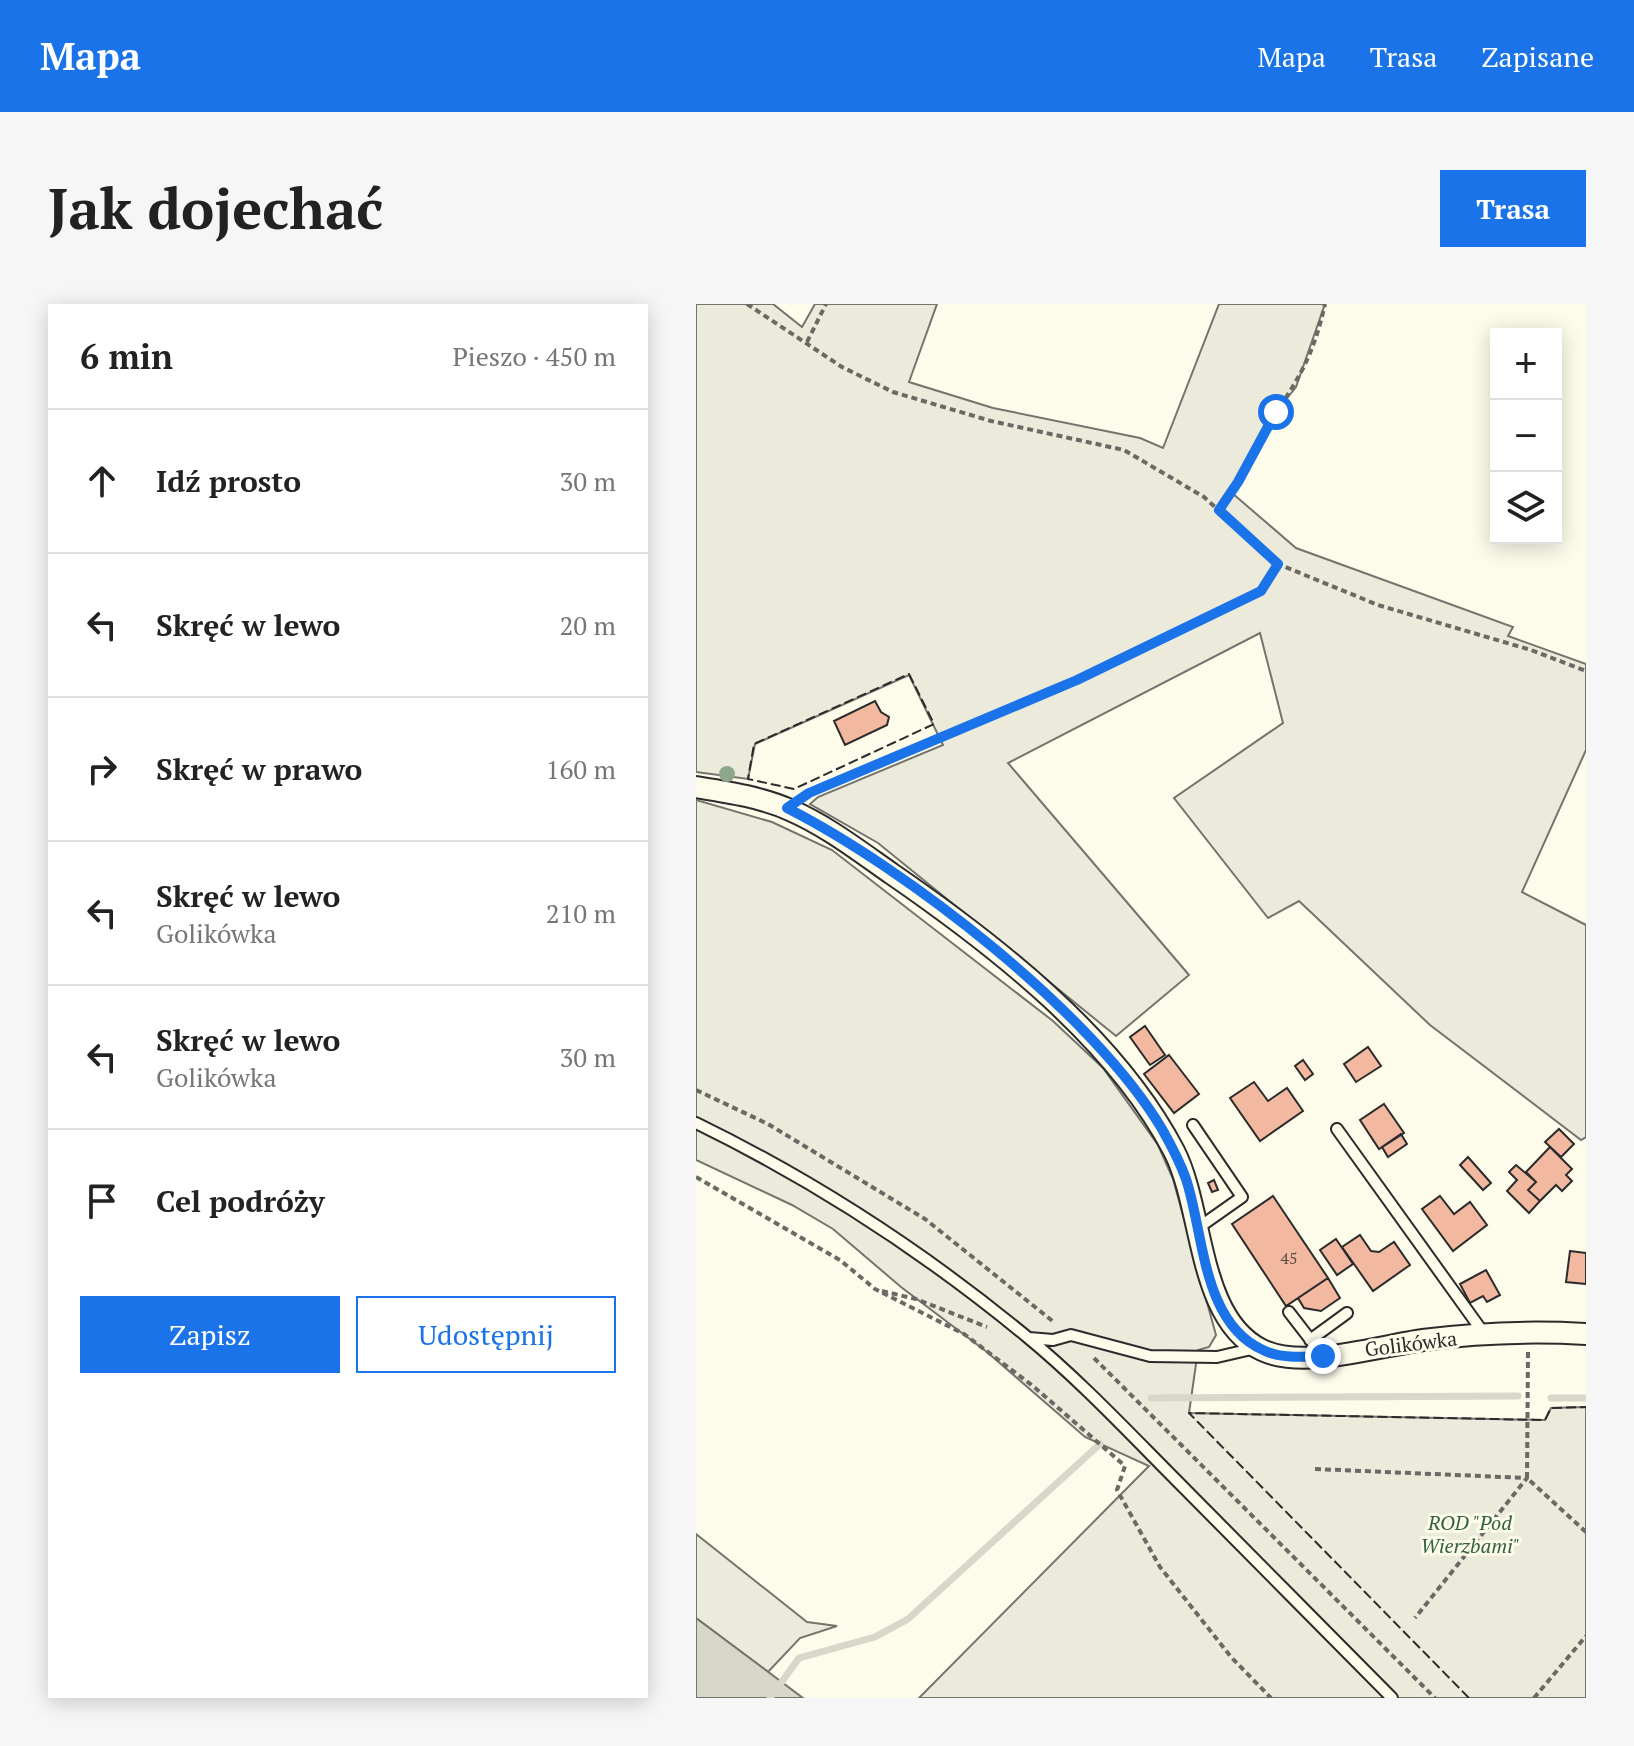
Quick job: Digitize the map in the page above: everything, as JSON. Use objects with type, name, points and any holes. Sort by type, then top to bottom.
[{"type":"street","points":[[696,787],[787,808],[824,827],[944,910],[1026,978],[1114,1062],[1162,1129],[1179,1162],[1211,1281],[1223,1309],[1240,1335],[1258,1348]]},
{"type":"street","name":"Golikówka","points":[[1258,1348],[1281,1355],[1317,1348],[1425,1340],[1586,1334]]},
{"type":"lane","points":[[696,1123],[788,1170],[868,1219],[943,1270],[1029,1338],[1099,1402],[1392,1698]]},
{"type":"lane","points":[[1193,1125],[1242,1197],[1198,1228]]},
{"type":"lane","points":[[1337,1129],[1486,1336]]},
{"type":"lane","points":[[1289,1312],[1317,1348],[1347,1313]]},
{"type":"lane","points":[[1029,1338],[1053,1340],[1071,1335],[1150,1356],[1217,1357],[1258,1348]]},
{"type":"path","points":[[747,304],[842,367],[893,392],[991,421],[1124,450],[1204,497],[1278,564],[1378,605],[1531,650],[1586,671]]},
{"type":"path","points":[[807,342],[826,304]]},
{"type":"path","points":[[1219,510],[1276,412],[1296,387],[1325,304]]},
{"type":"path","points":[[787,808],[809,793],[1077,680],[1261,591],[1278,564]]},
{"type":"path","points":[[696,1090],[793,1138],[925,1219],[1071,1335],[1435,1698]]},
{"type":"path","points":[[696,1177],[840,1260],[875,1289],[964,1334],[1056,1404],[1125,1466],[1117,1490],[1160,1567],[1231,1657],[1271,1698]]},
{"type":"path","points":[[875,1289],[916,1299],[991,1328]]},
{"type":"path","points":[[1415,1618],[1527,1478],[1528,1334]]},
{"type":"path","points":[[1315,1469],[1527,1478],[1586,1532]]},
{"type":"path","points":[[1534,1698],[1586,1636]]},
{"type":"green space","points":[[696,304],[773,304],[802,327],[815,304],[937,304],[909,382],[993,408],[1140,438],[1163,448],[1219,304],[1325,304],[1296,387],[1276,412],[1232,493],[1296,548],[1513,627],[1508,636],[1586,664],[1586,750],[1522,892],[1586,925],[1586,1137],[1581,1140],[1430,1025],[1299,901],[1268,918],[1174,798],[1283,723],[1260,633],[1008,763],[1189,975],[1116,1036],[878,843],[810,804],[818,797],[943,745],[909,675],[755,744],[748,779],[696,772]]},
{"type":"green space","name":"ROD \"Pod Wierzbami\"","points":[[696,800],[772,822],[832,850],[1053,1021],[1103,1068],[1158,1145],[1173,1179],[1216,1335],[1209,1347],[1198,1350],[1189,1413],[1545,1420],[1551,1408],[1586,1407],[1586,1698],[919,1698],[1149,1466],[1085,1437],[987,1352],[901,1287],[833,1229],[792,1205],[696,1160]]},
{"type":"green space","points":[[696,1534],[807,1622],[837,1626],[800,1638],[768,1672],[696,1618]]},
{"type":"shaded area","points":[[696,1618],[803,1698],[696,1698]]},
{"type":"building","points":[[875,701],[881,712],[889,717],[887,725],[845,745],[834,721]]},
{"type":"building","points":[[1145,1026],[1165,1055],[1150,1065],[1130,1037]]},
{"type":"building","points":[[1368,1047],[1381,1066],[1356,1082],[1344,1064]]},
{"type":"building","points":[[1169,1055],[1199,1094],[1174,1113],[1144,1074]]},
{"type":"building","points":[[1303,1060],[1313,1074],[1305,1080],[1295,1066]]},
{"type":"building","points":[[1254,1082],[1268,1101],[1287,1088],[1303,1111],[1260,1141],[1230,1098]]},
{"type":"building","points":[[1384,1104],[1404,1133],[1379,1149],[1360,1120]]},
{"type":"building","points":[[1559,1129],[1574,1144],[1561,1157],[1545,1142]]},
{"type":"building","points":[[1401,1134],[1407,1144],[1388,1157],[1382,1147]]},
{"type":"building","points":[[1550,1147],[1572,1169],[1566,1175],[1572,1181],[1562,1191],[1556,1185],[1540,1201],[1528,1190],[1536,1182],[1526,1172]]},
{"type":"building","points":[[1468,1157],[1491,1183],[1483,1190],[1460,1165]]},
{"type":"building","points":[[1516,1165],[1536,1182],[1528,1190],[1540,1201],[1529,1213],[1507,1191],[1517,1180],[1509,1172]]},
{"type":"building","points":[[1214,1180],[1218,1190],[1212,1192],[1208,1183]]},
{"type":"building","points":[[1273,1196],[1328,1278],[1286,1306],[1232,1224]]},
{"type":"building","points":[[1440,1196],[1454,1214],[1470,1202],[1487,1225],[1453,1251],[1422,1209]]},
{"type":"building","points":[[1360,1235],[1371,1251],[1379,1252],[1394,1242],[1410,1265],[1373,1291],[1342,1247]]},
{"type":"building","points":[[1336,1239],[1353,1264],[1337,1275],[1320,1250]]},
{"type":"building","points":[[1570,1251],[1586,1253],[1586,1284],[1566,1282]]},
{"type":"building","points":[[1486,1270],[1500,1295],[1487,1302],[1483,1296],[1470,1303],[1460,1284]]},
{"type":"building","points":[[1328,1278],[1340,1298],[1321,1311],[1304,1308],[1298,1298]]},
{"type":"waterway","points":[[1151,1398],[1518,1396]]},
{"type":"waterway","points":[[1551,1398],[1586,1398]]},
{"type":"waterway","points":[[770,1698],[799,1658],[875,1637],[908,1619],[1100,1444]]},
{"type":"fence","points":[[909,674],[934,724],[794,789],[748,779],[754,744],[909,674]]},
{"type":"fence","points":[[1469,1698],[1189,1413],[1545,1420],[1551,1408],[1586,1407]]},
{"type":"route","points":[[1276,412],[1219,510],[1278,564],[1261,591],[1077,680],[809,793],[787,808],[824,827],[944,910],[1026,978],[1114,1062],[1162,1129],[1179,1162],[1193,1203],[1211,1281],[1235,1329],[1252,1344],[1269,1353],[1323,1356]]}]
